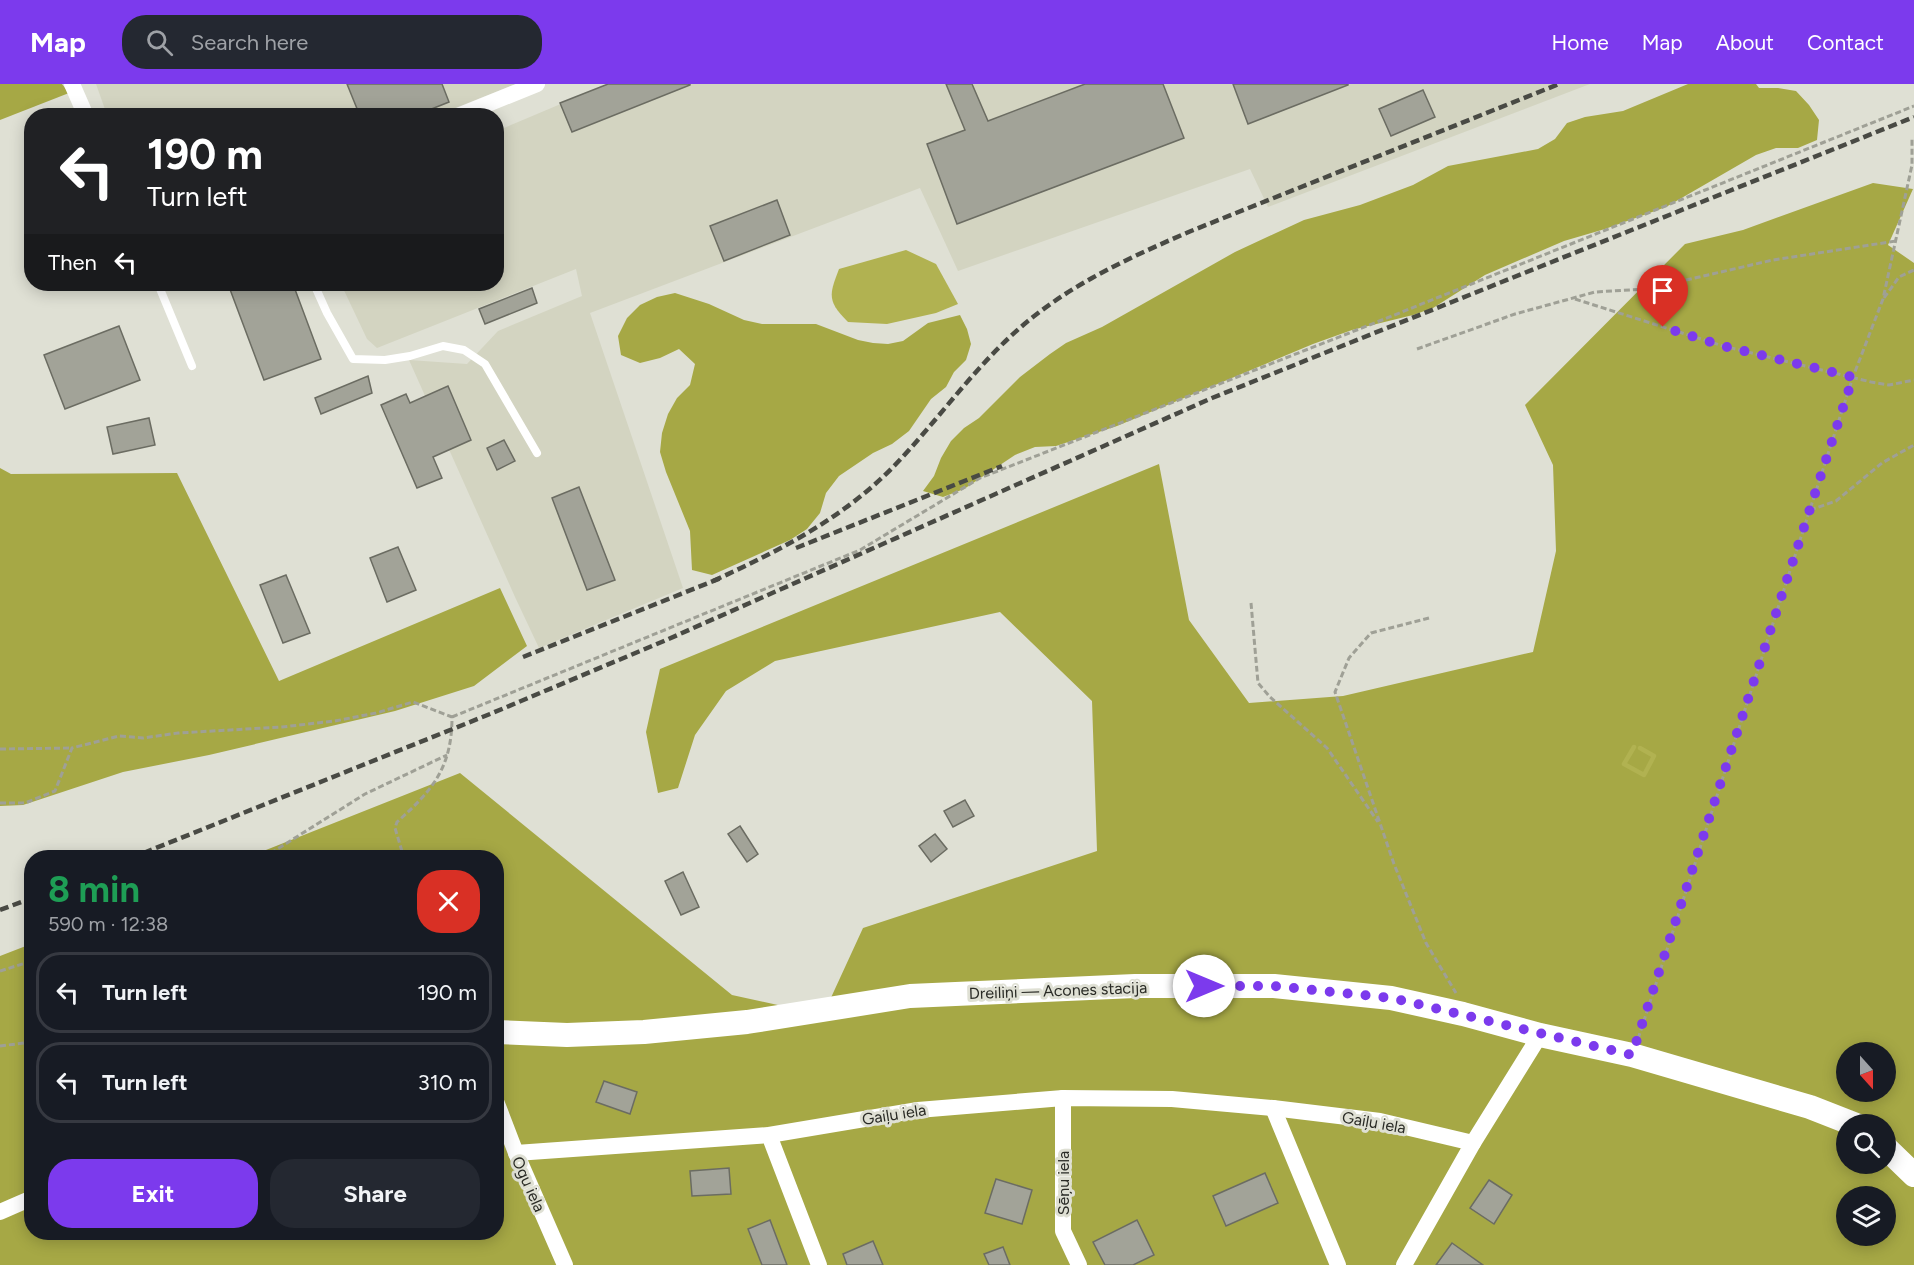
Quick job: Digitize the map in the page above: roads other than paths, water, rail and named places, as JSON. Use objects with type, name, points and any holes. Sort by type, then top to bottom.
[{"type":"street","points":[[72,84],[82,108]]},
{"type":"street","points":[[478,108],[537,84]]},
{"type":"street","name":"Dreiliņi — Acones stacija","points":[[504,1032],[567,1035],[644,1032],[747,1022],[910,996],[1135,986],[1274,986],[1392,998],[1463,1014],[1540,1035],[1632,1055],[1810,1107],[1836,1117]]},
{"type":"street","points":[[1404,1265],[1473,1143],[1540,1035]]},
{"type":"street","name":"Gaiļu iela","points":[[516,1153],[769,1135],[918,1110],[1063,1098],[1172,1099],[1273,1108],[1380,1121],[1473,1143]]},
{"type":"street","name":"Sēņu iela","points":[[1063,1098],[1063,1231],[1079,1265]]},
{"type":"street","points":[[1273,1108],[1338,1265]]},
{"type":"street","name":"Ogu iela","points":[[504,1122],[565,1265]]},
{"type":"street","points":[[769,1135],[819,1265]]},
{"type":"street","points":[[1896,1158],[1914,1175]]},
{"type":"street","points":[[0,1212],[24,1202]]},
{"type":"lane","points":[[161,291],[192,366]]},
{"type":"lane","points":[[317,291],[352,359],[385,360],[410,356],[443,346],[464,350],[485,364],[537,453]]},
{"type":"waterway","points":[[1634,747],[1624,764],[1644,775],[1654,756],[1640,748]]},
{"type":"railway","points":[[713,581],[810,532],[854,501],[895,465],[992,354],[1010,337],[1047,307],[1086,282],[1127,260],[1191,231],[1559,84]]},
{"type":"railway","points":[[151,850],[490,714],[664,641],[1212,398],[1914,117]]},
{"type":"railway","points":[[796,548],[1002,466]]},
{"type":"railway","points":[[523,657],[721,578]]},
{"type":"railway","points":[[0,910],[24,901]]}]
